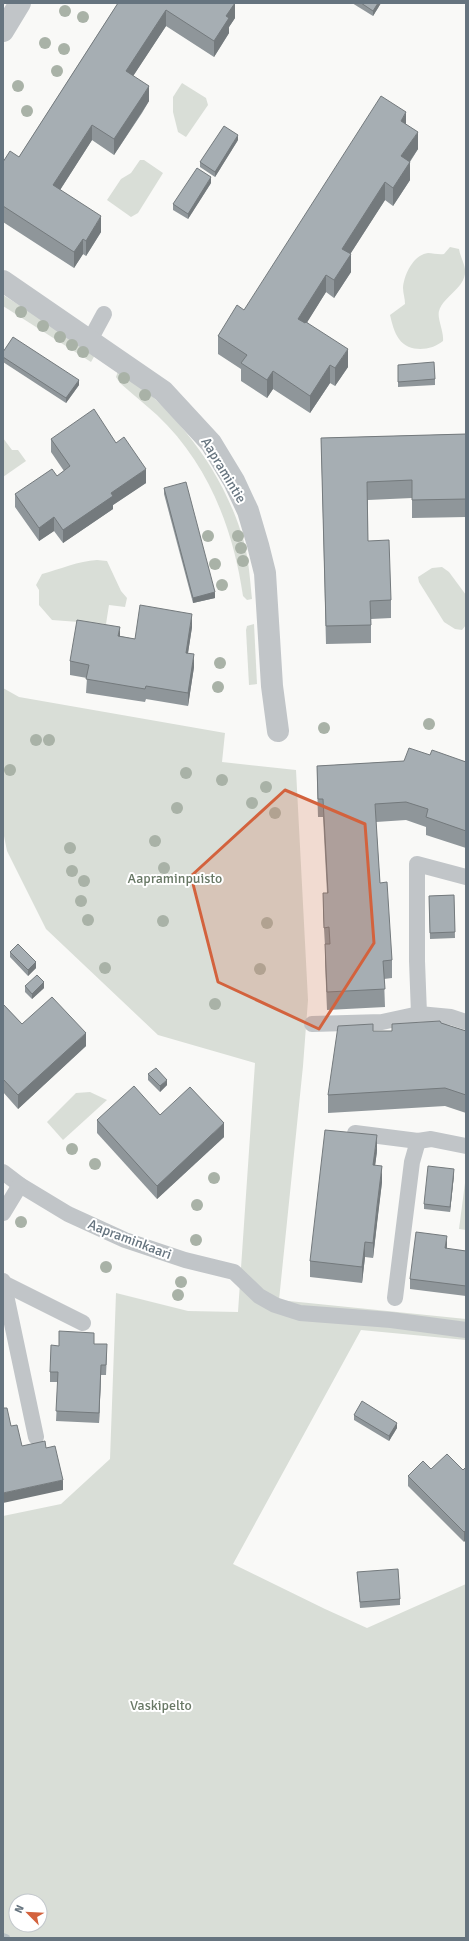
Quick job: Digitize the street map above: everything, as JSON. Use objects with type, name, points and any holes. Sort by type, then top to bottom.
[{"type":"street","points":[[3,31],[20,3]]},
{"type":"street","name":"Aapramintie","points":[[3,281],[163,391],[211,442],[234,481],[248,511],[265,573],[271,684],[278,731]]},
{"type":"lane","points":[[90,340],[104,314]]},
{"type":"lane","points":[[419,1014],[417,961],[417,864],[466,877]]},
{"type":"lane","points":[[312,1024],[382,1022],[419,1014],[451,1017],[466,1022]]},
{"type":"lane","points":[[341,1132],[418,1141],[431,1139],[466,1146]]},
{"type":"lane","points":[[395,1298],[412,1162],[418,1141]]},
{"type":"lane","name":"Aapraminkaari","points":[[3,1172],[20,1185],[68,1214],[125,1240],[185,1260],[234,1272],[259,1296],[274,1305],[300,1313],[392,1320],[466,1330]]},
{"type":"lane","points":[[3,1212],[20,1185]]},
{"type":"lane","points":[[3,1282],[83,1323]]},
{"type":"lane","points":[[3,1282],[36,1437]]},
{"type":"highlighted area","points":[[285,790],[365,824],[374,943],[319,1029],[218,982],[191,876]]},
{"type":"green space","points":[[182,83],[206,98],[208,105],[186,137],[178,132],[173,112],[173,97]]},
{"type":"green space","points":[[140,160],[144,160],[163,173],[138,213],[131,217],[107,200],[121,179],[131,173]]},
{"type":"green space","points":[[450,247],[459,249],[465,269],[465,276],[459,286],[445,300],[439,311],[443,341],[432,347],[420,349],[408,347],[403,344],[397,336],[390,315],[405,304],[403,288],[407,272],[418,257],[428,253],[444,254]]},
{"type":"green space","points":[[3,295],[96,353],[91,362],[3,306]]},
{"type":"green space","points":[[119,368],[140,385],[179,424],[211,467],[235,516],[244,542],[252,599],[247,600],[243,596],[233,546],[225,522],[204,475],[191,454],[175,434],[157,415],[120,383],[116,377]]},
{"type":"green space","points":[[3,438],[12,450],[18,450],[26,461],[3,477]]},
{"type":"green space","points":[[97,560],[107,561],[121,591],[127,598],[125,607],[109,605],[106,624],[52,620],[39,605],[39,590],[36,585],[42,574],[76,564]]},
{"type":"green space","points":[[442,567],[449,572],[466,595],[466,625],[462,630],[455,629],[444,622],[419,582],[418,577],[432,568]]},
{"type":"green space","points":[[254,624],[257,684],[249,685],[246,630],[247,626]]},
{"type":"green space","name":"Vaskipelto","points":[[3,688],[19,697],[225,733],[222,762],[296,770],[308,1000],[303,1066],[279,1300],[466,1319],[466,1340],[361,1330],[233,1564],[367,1628],[466,1584],[466,1938],[3,1938],[3,1516],[61,1504],[110,1459],[116,1293],[188,1311],[238,1312],[255,1063],[158,1035],[46,929],[7,851],[3,831]]},
{"type":"green space","points":[[90,1092],[107,1100],[63,1140],[47,1122],[76,1093]]},
{"type":"green space","points":[[466,1183],[466,1230],[459,1229]]},
{"type":"building","points":[[118,3],[235,3],[226,16],[229,18],[214,41],[166,10],[126,71],[149,86],[142,97],[114,139],[92,125],[53,185],[101,216],[86,241],[83,239],[74,252],[3,206],[3,162],[10,151],[19,157]]},
{"type":"building","points":[[361,3],[378,3],[373,11]]},
{"type":"building","points":[[381,96],[406,112],[401,121],[418,132],[401,156],[410,162],[393,188],[385,182],[342,249],[351,254],[334,280],[326,275],[298,319],[305,323],[306,322],[348,349],[335,368],[330,365],[310,396],[273,371],[267,380],[241,363],[247,355],[218,336],[237,305],[244,310]]},
{"type":"building","points":[[224,126],[238,135],[215,172],[200,162]]},
{"type":"building","points":[[197,168],[211,177],[188,214],[173,204]]},
{"type":"building","points":[[13,337],[79,380],[66,398],[3,357],[3,352]]},
{"type":"building","points":[[434,362],[435,379],[398,382],[398,365]]},
{"type":"building","points":[[94,409],[116,443],[124,437],[146,469],[111,493],[113,496],[63,530],[54,517],[39,528],[15,494],[52,469],[57,476],[70,466],[51,439]]},
{"type":"building","points":[[466,434],[466,499],[412,500],[412,480],[367,482],[368,541],[389,540],[391,600],[370,601],[371,625],[326,626],[321,438]]},
{"type":"building","points":[[186,482],[215,592],[193,598],[164,488]]},
{"type":"building","points":[[140,605],[192,614],[186,653],[194,654],[188,693],[146,686],[145,689],[86,679],[89,665],[70,661],[77,620],[120,627],[118,636],[135,639]]},
{"type":"building","points":[[409,748],[430,755],[432,750],[466,762],[466,831],[426,817],[428,809],[406,802],[375,804],[380,883],[387,882],[392,960],[383,961],[385,989],[327,992],[325,944],[330,944],[329,927],[324,928],[323,893],[328,893],[323,799],[318,799],[317,766],[404,761]]},
{"type":"building","points":[[454,895],[455,932],[430,933],[429,896]]},
{"type":"building","points":[[18,944],[36,962],[28,970],[10,952]]},
{"type":"building","points":[[37,975],[44,982],[32,994],[25,986]]},
{"type":"building","points":[[52,997],[86,1033],[18,1095],[3,1079],[3,1004],[22,1024]]},
{"type":"building","points":[[440,1021],[441,1023],[466,1031],[466,1095],[445,1088],[328,1095],[338,1026],[373,1024],[373,1031],[392,1031],[392,1024]]},
{"type":"building","points":[[156,1068],[167,1080],[160,1086],[148,1074]]},
{"type":"building","points":[[134,1086],[160,1115],[190,1087],[224,1123],[157,1186],[97,1120]]},
{"type":"building","points":[[325,1130],[377,1135],[373,1165],[382,1166],[373,1243],[365,1242],[362,1267],[310,1261]]},
{"type":"building","points":[[428,1166],[454,1169],[450,1207],[424,1204]]},
{"type":"building","points":[[416,1232],[447,1236],[445,1248],[466,1251],[466,1286],[410,1279]]},
{"type":"building","points":[[59,1331],[94,1333],[94,1344],[107,1344],[106,1365],[101,1365],[99,1413],[56,1411],[58,1372],[50,1372],[51,1345],[59,1346]]},
{"type":"building","points":[[362,1401],[397,1423],[389,1436],[354,1415]]},
{"type":"building","points":[[3,1408],[7,1408],[11,1426],[17,1425],[22,1446],[45,1441],[46,1448],[55,1446],[63,1480],[3,1493]]},
{"type":"building","points":[[447,1454],[463,1470],[466,1467],[466,1530],[464,1532],[408,1476],[423,1461],[431,1469]]},
{"type":"building","points":[[398,1569],[400,1599],[360,1602],[357,1572]]},
{"type":"park label","name":"Aapraminpuisto","points":[[175,878]]}]
